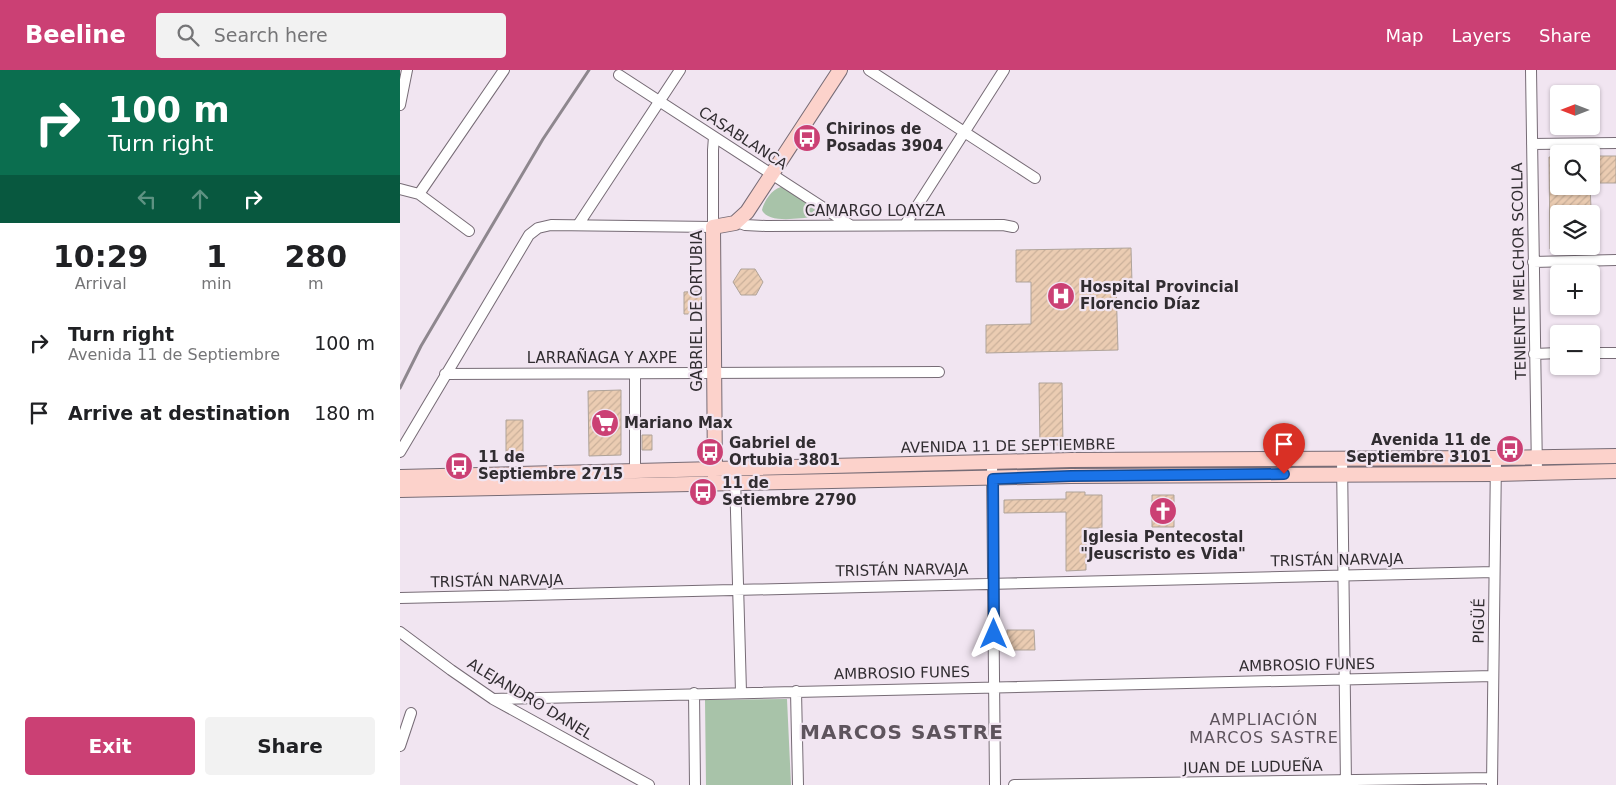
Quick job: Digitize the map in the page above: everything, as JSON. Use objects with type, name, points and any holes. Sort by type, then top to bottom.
[{"type":"main road","points":[[713,227],[727,226],[737,222],[747,212],[840,70]]},
{"type":"main road","name":"GABRIEL DE ORTUBIA","points":[[713,227],[715,477]]},
{"type":"main road","name":"AVENIDA 11 DE SEPTIEMBRE","points":[[735,477],[992,462],[1616,456]]},
{"type":"main road","name":"AVENIDA 11 DE SEPTIEMBRE","points":[[400,477],[635,471],[715,477]]},
{"type":"main road","name":"AVENIDA 11 DE SEPTIEMBRE","points":[[400,490],[715,477],[993,479],[1071,476],[1496,474],[1616,471]]},
{"type":"street","points":[[400,105],[407,70]]},
{"type":"street","points":[[419,194],[504,70]]},
{"type":"street","points":[[578,225],[680,70]]},
{"type":"street","points":[[869,70],[1034,178]]},
{"type":"street","points":[[904,225],[1004,70]]},
{"type":"street","name":"TENIENTE MELCHOR SCOLLA","points":[[1531,70],[1537,472]]},
{"type":"street","name":"CASABLANCA","points":[[619,75],[850,225]]},
{"type":"street","name":"GABRIEL DE ORTUBIA","points":[[713,227],[712,150],[714,137]]},
{"type":"street","points":[[1532,144],[1616,143]]},
{"type":"street","points":[[400,189],[419,194],[469,231]]},
{"type":"street","name":"CAMARGO LOAYZA","points":[[737,222],[745,225],[766,226],[904,225],[1013,227]]},
{"type":"street","points":[[400,452],[529,235],[538,228],[578,225],[713,227]]},
{"type":"street","points":[[1533,262],[1616,260]]},
{"type":"street","points":[[1600,353],[1616,353]]},
{"type":"street","points":[[1534,354],[1550,354]]},
{"type":"street","name":"LARRAÑAGA Y AXPE","points":[[445,374],[939,372]]},
{"type":"street","points":[[635,374],[635,471]]},
{"type":"street","name":"PIGÜÉ","points":[[1492,782],[1496,458]]},
{"type":"street","points":[[1342,459],[1346,783]]},
{"type":"street","points":[[992,462],[995,785]]},
{"type":"street","points":[[735,477],[741,692]]},
{"type":"street","name":"TRISTÁN NARVAJA","points":[[400,598],[1494,572]]},
{"type":"street","name":"ALEJANDRO DANEL","points":[[400,632],[493,698],[649,785]]},
{"type":"street","name":"AMBROSIO FUNES","points":[[493,698],[1493,676]]},
{"type":"street","points":[[796,691],[798,785]]},
{"type":"street","points":[[694,693],[695,785]]},
{"type":"street","points":[[400,746],[411,713]]},
{"type":"street","name":"JUAN DE LUDUEÑA","points":[[1014,785],[1492,782]]},
{"type":"green space","points":[[785,187],[819,213],[813,217],[793,219],[777,219],[765,214],[762,210],[767,199],[775,190]]},
{"type":"green space","points":[[787,699],[791,785],[706,785],[705,700]]},
{"type":"building","points":[[1600,156],[1616,156],[1616,183],[1600,183]]},
{"type":"building","points":[[1549,157],[1550,195],[1590,195],[1591,205],[1550,205],[1550,249]]},
{"type":"building","points":[[1131,248],[1132,283],[1116,284],[1118,350],[986,353],[986,325],[1031,324],[1031,282],[1016,282],[1016,250]]},
{"type":"building","points":[[741,269],[755,269],[763,282],[756,295],[741,295],[733,282]]},
{"type":"building","points":[[701,291],[702,314],[684,314],[684,292]]},
{"type":"building","points":[[1039,383],[1062,383],[1063,445],[1040,445]]},
{"type":"building","name":"Mariano Max","points":[[621,390],[621,455],[589,456],[588,391]]},
{"type":"building","points":[[506,420],[523,420],[523,458],[506,458]]},
{"type":"building","points":[[642,435],[652,435],[652,450],[642,450]]},
{"type":"building","points":[[1066,492],[1085,492],[1085,495],[1102,495],[1102,528],[1086,528],[1086,570],[1066,571],[1066,512],[1004,513],[1004,500],[1066,499]]},
{"type":"building","name":"Iglesia Pentecostal \"Jeuscristo es Vida\"","points":[[1152,495],[1174,495],[1174,527],[1152,527]]},
{"type":"building","points":[[1007,630],[1034,630],[1035,650],[1007,650]]},
{"type":"railway","points":[[400,388],[421,346],[543,139],[589,70]]},
{"type":"place","name":"Chirinos de Posadas 3904","points":[[807,138]]},
{"type":"place","name":"Hospital Provincial Florencio Díaz","points":[[1061,296]]},
{"type":"place","name":"Mariano Max","points":[[605,423]]},
{"type":"place","name":"Avenida 11 de Septiembre 3101","points":[[1510,449]]},
{"type":"place","name":"Gabriel de Ortubia 3801","points":[[710,452]]},
{"type":"place","name":"11 de Septiembre 2715","points":[[459,466]]},
{"type":"place","name":"11 de Setiembre 2790","points":[[703,492]]},
{"type":"place","name":"Iglesia Pentecostal \"Jeuscristo es Vida\"","points":[[1163,511]]},
{"type":"district","name":"AMPLIACIÓN MARCOS SASTRE","points":[[1264,728]]},
{"type":"district","name":"MARCOS SASTRE","points":[[902,732]]},
{"type":"route","points":[[994,634],[993,479],[1071,476],[1284,474]]}]
